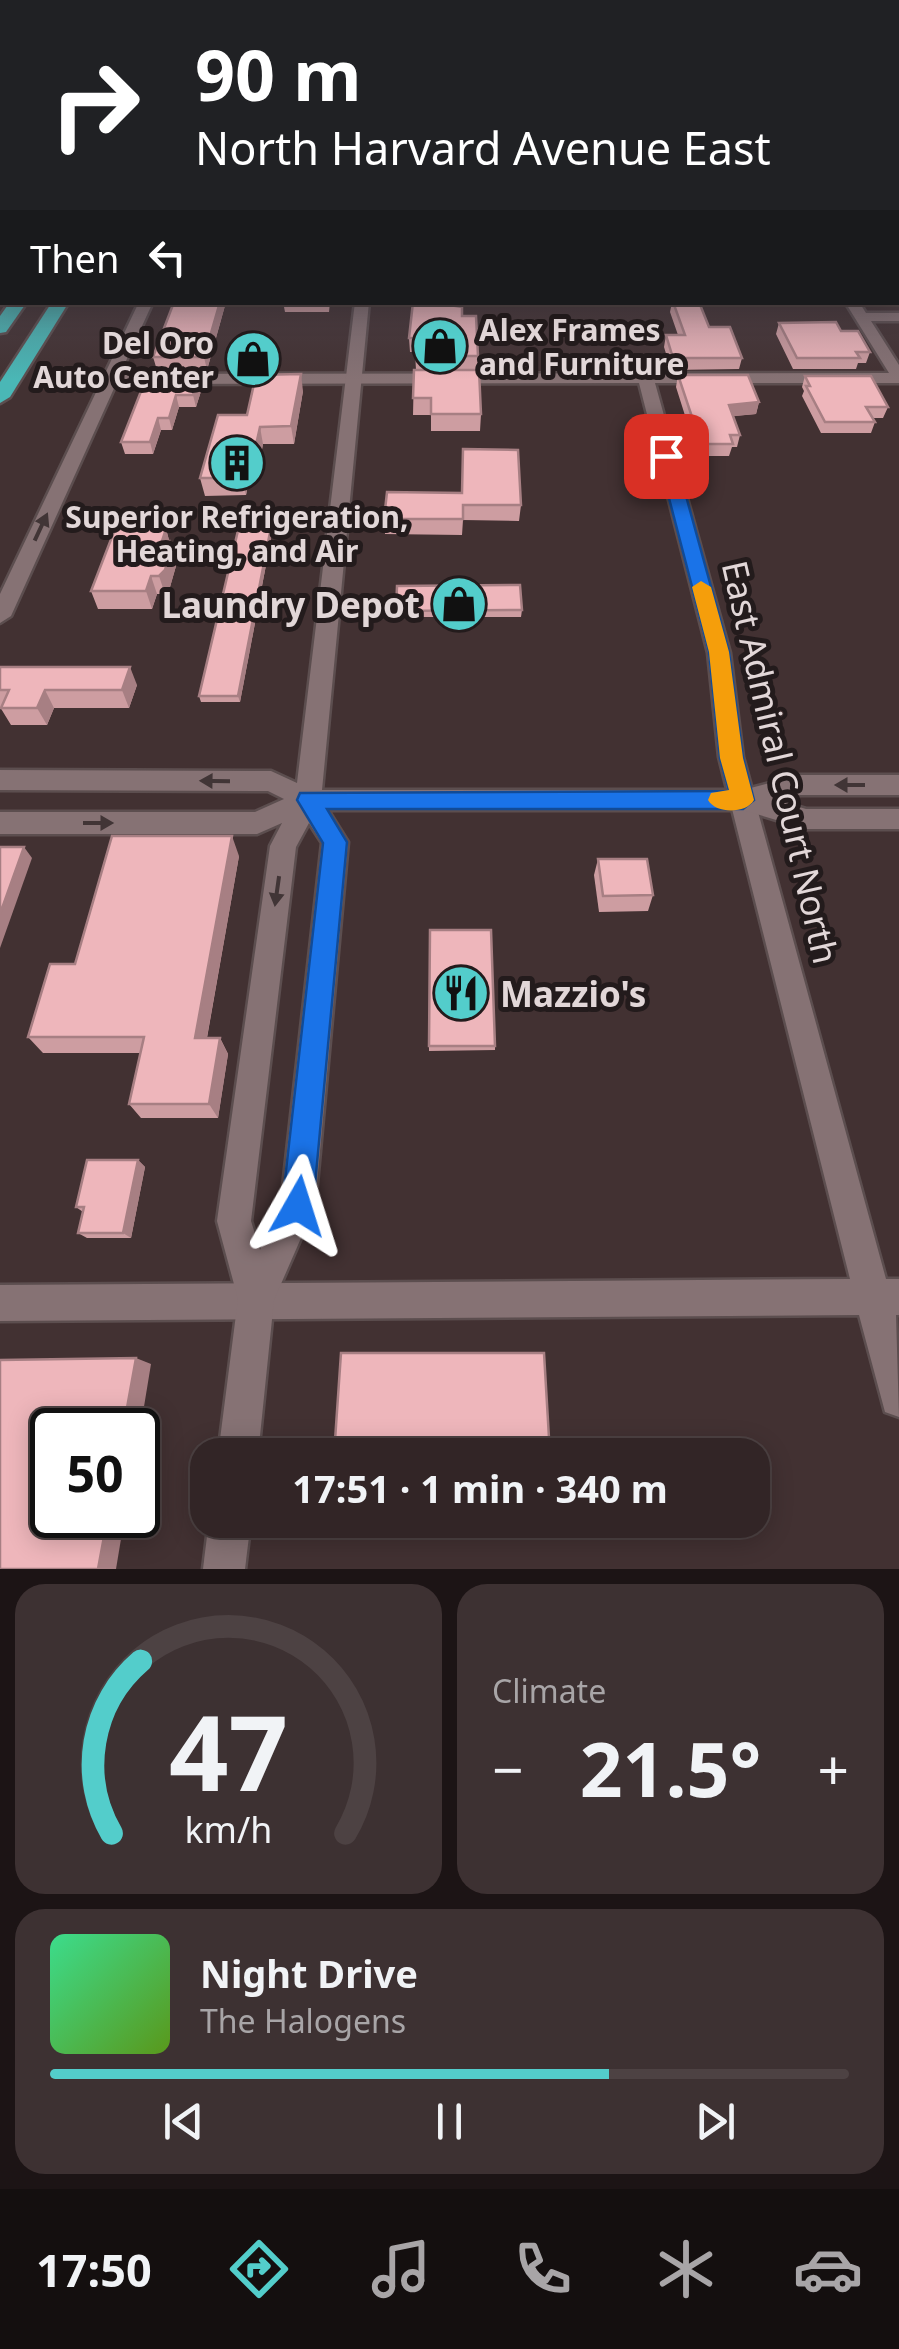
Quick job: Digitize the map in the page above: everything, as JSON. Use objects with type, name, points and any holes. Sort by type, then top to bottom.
[{"type":"highway","points":[[0,328],[17,305]]},
{"type":"highway","points":[[0,397],[59,305]]},
{"type":"street","points":[[0,616],[145,305]]},
{"type":"street","points":[[256,1299],[234,1221],[283,846],[308,800],[362,305]]},
{"type":"street","points":[[856,310],[899,317]]},
{"type":"street","points":[[856,310],[899,377]]},
{"type":"street","name":"East Admiral Court North","points":[[645,376],[719,652],[732,758],[886,1297],[899,1398]]},
{"type":"street","points":[[110,379],[899,377]]},
{"type":"street","points":[[0,780],[271,782],[308,800],[335,842],[298,1206],[256,1299],[240,1438]]},
{"type":"street","points":[[0,823],[258,824],[308,800],[743,800],[800,785],[899,785]]},
{"type":"street","points":[[743,800],[806,819],[899,819]]},
{"type":"street","points":[[0,1303],[886,1297]]},
{"type":"street","points":[[224,1569],[228,1538]]},
{"type":"building","points":[[173,305],[219,305],[204,357],[153,357]]},
{"type":"building","points":[[413,305],[462,307],[462,316],[476,316],[478,356],[415,356],[416,338],[409,338]]},
{"type":"building","points":[[674,305],[700,305],[709,327],[730,327],[742,358],[673,358],[666,335],[685,335]]},
{"type":"building","points":[[836,322],[841,331],[858,331],[870,352],[856,352],[860,358],[797,358],[779,323]]},
{"type":"building","points":[[414,370],[479,370],[481,414],[431,414],[431,398],[413,398]]},
{"type":"building","points":[[301,374],[291,426],[260,427],[252,463],[245,463],[242,478],[200,478],[218,415],[247,415],[256,375]]},
{"type":"building","points":[[678,375],[748,375],[759,402],[729,405],[740,435],[730,435],[733,444],[707,444],[704,432],[697,432]]},
{"type":"building","points":[[147,376],[199,376],[193,395],[176,395],[169,418],[158,418],[150,442],[121,442]]},
{"type":"building","points":[[805,376],[871,376],[888,407],[866,407],[875,422],[825,422],[806,386],[810,386]]},
{"type":"building","points":[[463,449],[518,450],[521,505],[463,505],[463,519],[384,519],[387,492],[462,493]]},
{"type":"building","points":[[240,522],[272,522],[238,696],[199,696]]},
{"type":"building","points":[[115,529],[166,529],[162,541],[169,541],[167,548],[171,548],[165,570],[159,576],[151,576],[146,591],[91,591]]},
{"type":"building","name":"Laundry Depot","points":[[520,585],[522,610],[396,611],[397,586]]},
{"type":"building","points":[[0,667],[130,667],[122,690],[45,690],[37,708],[1,708],[9,690],[0,690]]},
{"type":"building","points":[[112,836],[232,836],[195,1038],[220,1038],[209,1104],[129,1104],[144,1037],[28,1037],[50,964],[75,964]]},
{"type":"building","points":[[0,847],[24,847],[0,914]]},
{"type":"building","points":[[598,859],[647,859],[653,895],[603,896]]},
{"type":"building","name":"Mazzio's","points":[[430,930],[491,930],[495,1046],[429,1046]]},
{"type":"building","points":[[87,1160],[138,1160],[123,1233],[78,1233],[84,1207],[76,1207]]},
{"type":"building","points":[[341,1353],[544,1353],[549,1438],[335,1438]]},
{"type":"building","points":[[136,1358],[127,1408],[30,1408],[30,1538],[104,1538],[98,1569],[0,1569],[0,1360]]},
{"type":"slow traffic","points":[[701,587],[719,652],[732,758],[743,800],[719,800]]},
{"type":"place","name":"Alex Frames and Furniture","points":[[440,346]]},
{"type":"place","name":"Del Oro Auto Center","points":[[253,359]]},
{"type":"place","name":"Superior Refrigeration, Heating, and Air","points":[[237,463]]},
{"type":"place","name":"Laundry Depot","points":[[459,604]]},
{"type":"place","name":"Mazzio's","points":[[461,993]]},
{"type":"route","points":[[298,1206],[335,842],[308,800],[743,800],[732,758],[719,652],[666,456]]}]
